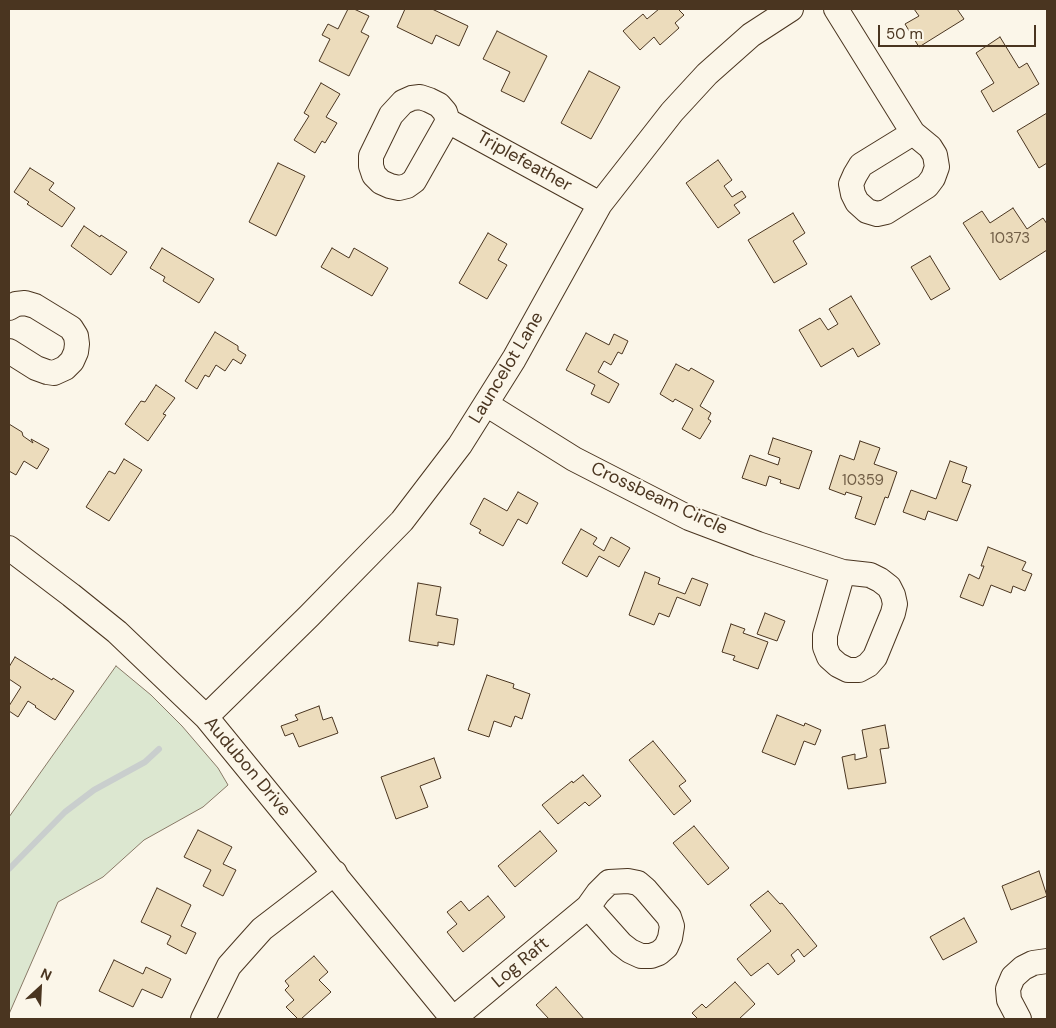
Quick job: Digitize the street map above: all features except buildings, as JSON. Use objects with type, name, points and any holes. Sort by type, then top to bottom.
[{"type":"street","name":"Launcelot Lane","points":[[206,717],[402,521],[450,458],[486,404],[540,315],[600,204],[672,112],[707,74],[751,35],[791,9]]},
{"type":"street","points":[[836,9],[912,133]]},
{"type":"street","name":"Triplefeather","points":[[448,121],[600,204]]},
{"type":"street","points":[[9,308],[16,304],[25,303],[35,306],[71,328],[76,336],[77,344],[72,361],[65,368],[54,372],[47,372],[36,368],[9,351]]},
{"type":"street","name":"Crossbeam Circle","points":[[486,404],[574,459],[690,518],[758,544],[842,572]]},
{"type":"street","name":"Audubon Drive","points":[[9,548],[117,632],[206,717],[453,1019]]},
{"type":"street","points":[[203,1019],[229,966],[262,929],[335,873]]},
{"type":"street","name":"Log Raft","points":[[453,1019],[588,907]]},
{"type":"street","points":[[1019,1019],[1009,1000],[1008,989],[1013,977],[1022,968],[1047,961]]},
{"type":"green space","points":[[116,666],[151,695],[182,726],[218,768],[228,785],[203,807],[144,840],[103,877],[58,902],[9,1014],[9,817]]},
{"type":"waterway","points":[[9,869],[65,812],[94,790],[145,762],[159,749]]}]
